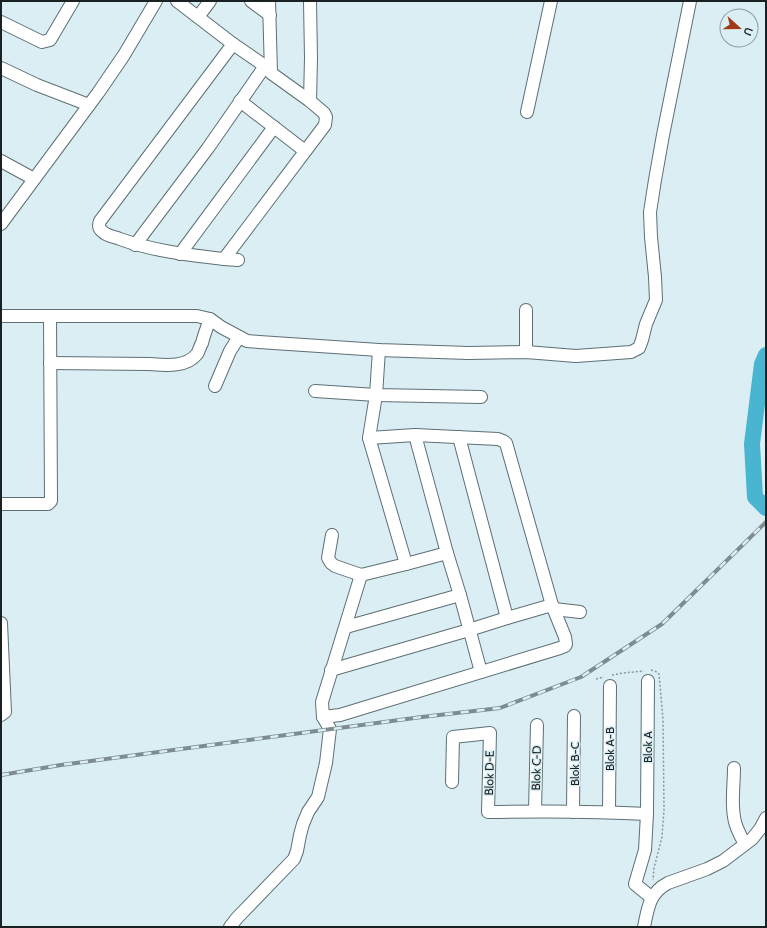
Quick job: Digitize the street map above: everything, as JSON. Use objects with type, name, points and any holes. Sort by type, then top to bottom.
[{"type":"street","points":[[1,22],[42,42],[50,40],[73,1]]},
{"type":"street","points":[[1,224],[89,106],[124,55],[156,1]]},
{"type":"street","points":[[177,1],[310,101],[324,113],[326,117],[325,125],[224,259]]},
{"type":"street","points":[[198,17],[210,1]]},
{"type":"street","points":[[251,1],[270,15]]},
{"type":"street","points":[[136,244],[208,148],[240,101],[268,70],[270,15],[269,1]]},
{"type":"street","points":[[310,1],[310,101]]},
{"type":"street","points":[[527,112],[551,1]]},
{"type":"street","points":[[1,316],[197,316],[210,319],[221,327],[247,341],[379,350],[468,353],[526,352],[576,356],[631,352],[639,348],[641,344],[646,324],[656,300],[650,218],[655,180],[690,1]]},
{"type":"street","points":[[233,44],[100,221],[99,228],[106,234],[136,244],[180,254],[238,260]]},
{"type":"street","points":[[1,68],[37,85],[89,106]]},
{"type":"street","points":[[240,101],[305,151]]},
{"type":"street","points":[[180,254],[274,127]]},
{"type":"street","points":[[1,161],[34,179]]},
{"type":"street","points":[[526,310],[526,352]]},
{"type":"street","points":[[1,504],[48,504],[51,501],[50,316]]},
{"type":"street","points":[[50,363],[174,365],[182,363],[192,359],[196,355],[210,319]]},
{"type":"street","points":[[215,386],[230,351],[238,337]]},
{"type":"street","points":[[379,350],[376,395],[369,438],[406,564]]},
{"type":"street","points":[[315,391],[376,395],[481,397]]},
{"type":"street","points":[[323,717],[340,715],[560,648],[565,646],[566,641],[553,607],[506,443],[498,439],[415,434],[369,438]]},
{"type":"street","points":[[415,434],[446,552],[460,594],[481,672]]},
{"type":"street","points":[[459,437],[507,618]]},
{"type":"street","points":[[332,535],[328,558],[329,561],[334,566],[361,575],[446,552]]},
{"type":"street","points":[[230,927],[294,859],[303,824],[308,812],[318,797],[326,763],[330,729],[323,717],[322,702],[361,575]]},
{"type":"street","points":[[346,627],[460,594]]},
{"type":"street","points":[[332,670],[507,618],[553,607],[580,612]]},
{"type":"street","points":[[1,623],[5,712],[1,715]]},
{"type":"street","name":"Blok A","points":[[648,681],[647,814],[645,850],[635,884],[652,898]]},
{"type":"street","name":"Blok A-B","points":[[609,812],[610,686]]},
{"type":"street","name":"Blok B-C","points":[[573,812],[574,716]]},
{"type":"street","name":"Blok C-D","points":[[536,811],[537,725]]},
{"type":"street","name":"Blok D-E","points":[[452,782],[453,737],[490,733],[488,812],[536,811]]},
{"type":"street","points":[[734,768],[733,808],[736,827],[745,844]]},
{"type":"street","points":[[536,811],[647,814]]},
{"type":"street","points":[[644,927],[649,906],[656,891],[662,886],[707,869],[723,861],[752,839],[766,818]]},
{"type":"waterway","points":[[766,355],[762,364],[752,444],[755,497],[766,508]]},
{"type":"railway","points":[[1,775],[61,765],[500,708],[581,677],[662,624],[766,522]]}]
